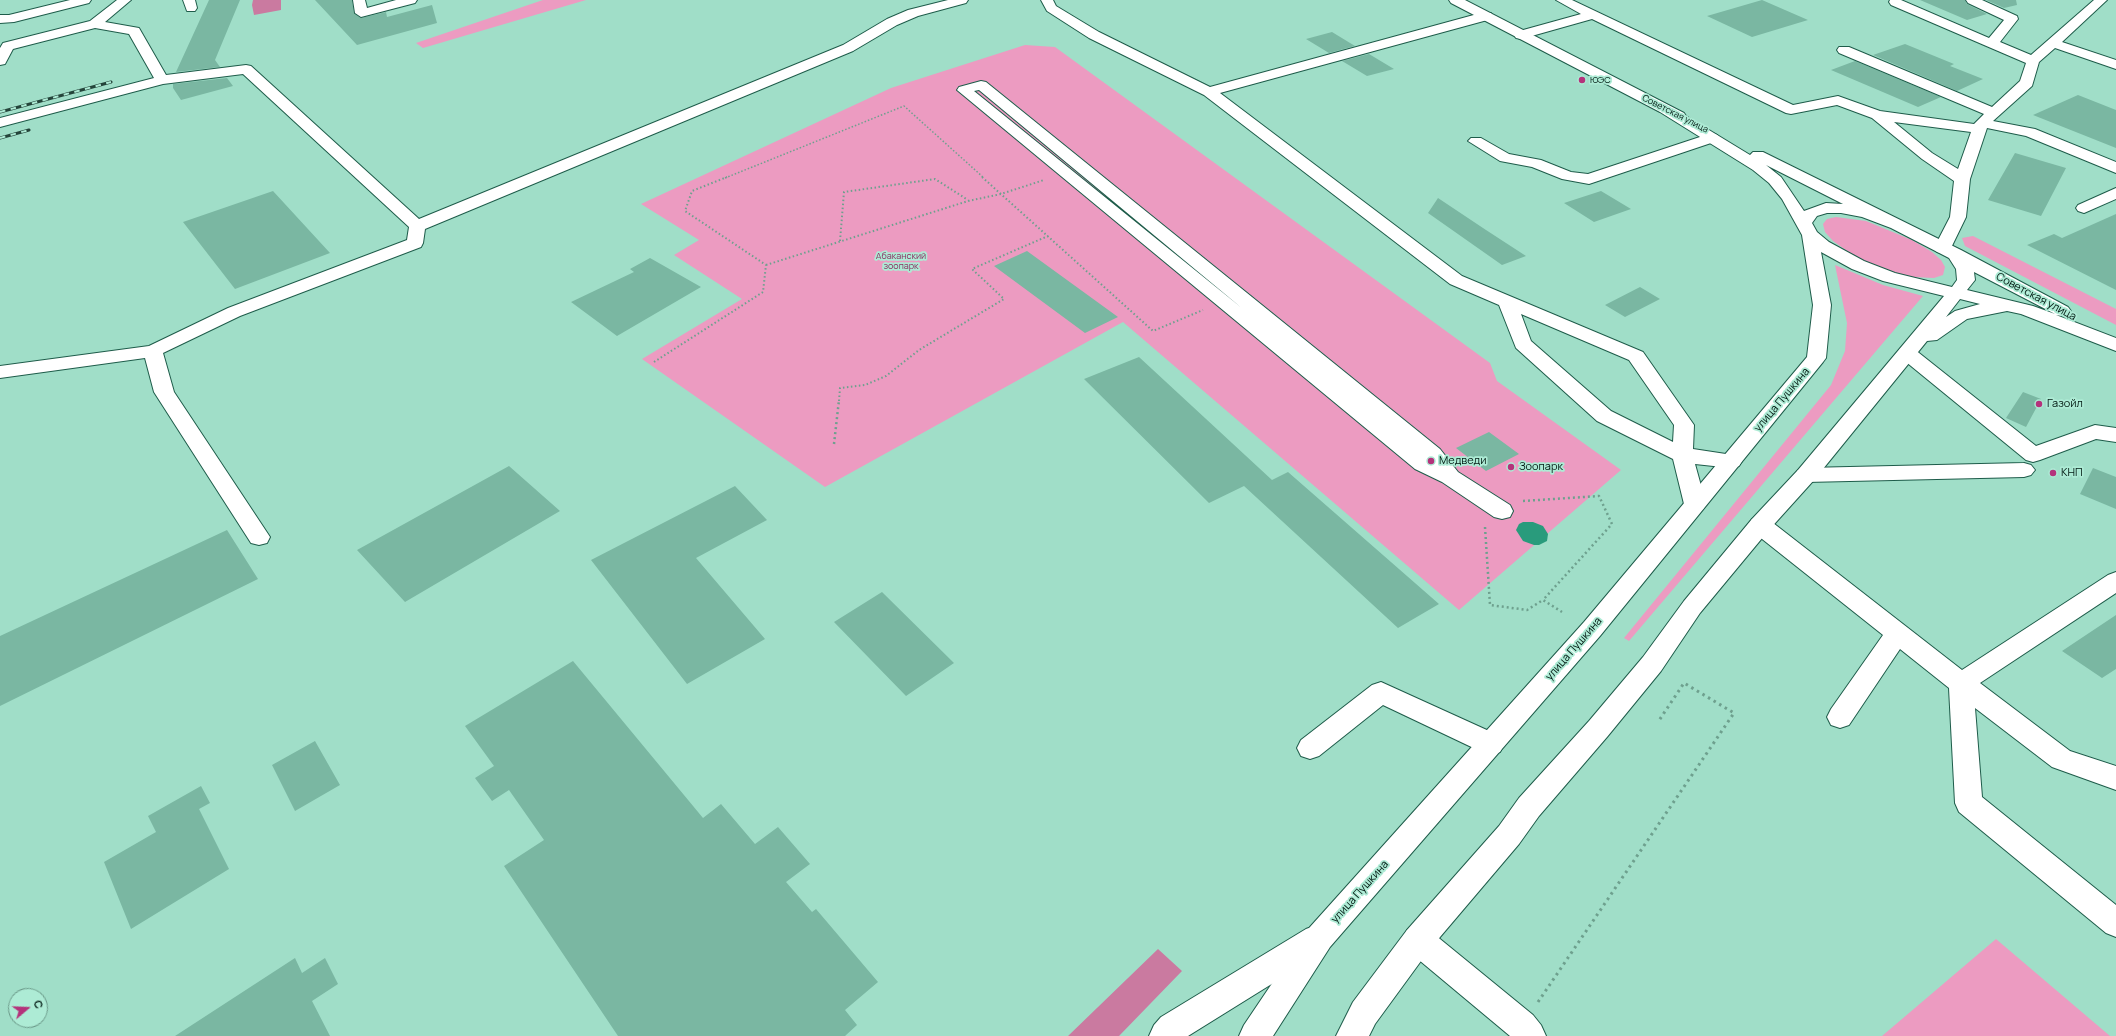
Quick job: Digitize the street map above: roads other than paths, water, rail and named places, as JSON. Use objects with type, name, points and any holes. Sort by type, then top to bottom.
[{"type":"main road","points":[[0,19],[9,19],[85,0]]},
{"type":"main road","points":[[95,24],[125,0]]},
{"type":"main road","points":[[359,0],[361,13],[410,0]]},
{"type":"main road","points":[[417,226],[848,48],[892,22],[913,13],[962,0]]},
{"type":"main road","points":[[1047,0],[1051,8],[1094,35],[1209,92],[1456,280],[1636,356],[1684,425],[1682,455],[1695,504]]},
{"type":"main road","name":"Советская улица","points":[[1455,0],[1666,110],[1897,224],[2116,340]]},
{"type":"main road","points":[[1562,0],[1791,110],[1838,100],[1877,115],[2030,132],[2116,168]]},
{"type":"main road","points":[[1972,0],[2012,19],[1992,43]]},
{"type":"main road","points":[[1352,1036],[1364,1013],[1418,940],[1509,835],[1529,806],[1598,730],[1652,664],[1692,607],[1760,525],[1806,475],[1966,280],[1965,269],[1949,251],[1958,218],[1962,179],[1981,126],[2027,83],[2033,61],[2101,0]]},
{"type":"main road","points":[[1895,2],[2033,61]]},
{"type":"main road","points":[[1521,35],[1594,15]]},
{"type":"main road","points":[[1209,92],[1486,16]]},
{"type":"main road","points":[[0,61],[8,46],[95,24],[134,31],[162,80]]},
{"type":"main road","points":[[2053,43],[2116,66]]},
{"type":"main road","points":[[1844,50],[1994,113]]},
{"type":"main road","points":[[0,123],[162,80],[246,68],[417,226]]},
{"type":"main road","points":[[1450,477],[1433,454],[981,85],[964,90],[1422,464],[1450,477],[1502,511]]},
{"type":"main road","name":"улица Пушкина","points":[[1255,1036],[1320,937],[1592,629],[1816,358],[1822,305],[1806,229],[1789,198],[1775,180],[1759,167],[1666,110]]},
{"type":"main road","points":[[1877,115],[1927,156],[1962,179]]},
{"type":"main road","points":[[1476,141],[1505,158],[1536,163],[1568,176],[1589,179],[1712,138]]},
{"type":"main road","points":[[2084,208],[2116,193]]},
{"type":"main road","points":[[1897,224],[1866,213],[1833,208],[1811,212],[1806,229],[1823,246],[1858,265],[1889,277],[1957,292],[2027,310],[2116,345]]},
{"type":"main road","points":[[0,372],[153,351],[234,312],[415,243],[417,226]]},
{"type":"main road","points":[[1507,301],[1523,344],[1604,416],[1682,455],[1732,460]]},
{"type":"main road","points":[[1907,353],[1961,314],[1994,308],[2027,310]]},
{"type":"main road","points":[[153,351],[164,392],[259,537]]},
{"type":"main road","points":[[1907,353],[2028,462]]},
{"type":"main road","points":[[1806,475],[2028,462],[2095,432],[2116,435]]},
{"type":"main road","points":[[1760,525],[1897,634],[2061,758],[2116,778]]},
{"type":"main road","points":[[1961,683],[2116,581]]},
{"type":"main road","points":[[1840,717],[1897,634]]},
{"type":"main road","points":[[1961,683],[1969,803],[2116,922]]},
{"type":"main road","points":[[1310,748],[1381,692],[1491,744]]},
{"type":"main road","points":[[1164,1036],[1172,1028],[1320,937]]},
{"type":"main road","points":[[1418,940],[1526,1031]]},
{"type":"railway","points":[[0,112],[111,82]]},
{"type":"railway","points":[[0,138],[29,130]]},
{"type":"place","name":"ЮЭС","points":[[1582,80]]},
{"type":"place","name":"Газойл","points":[[2039,404]]},
{"type":"place","name":"Медведи","points":[[1431,461]]},
{"type":"place","name":"Зоопарк","points":[[1511,467]]},
{"type":"place","name":"КНП","points":[[2053,473]]},
{"type":"park label","name":"Абаканский зоопарк","points":[[901,262]]}]
